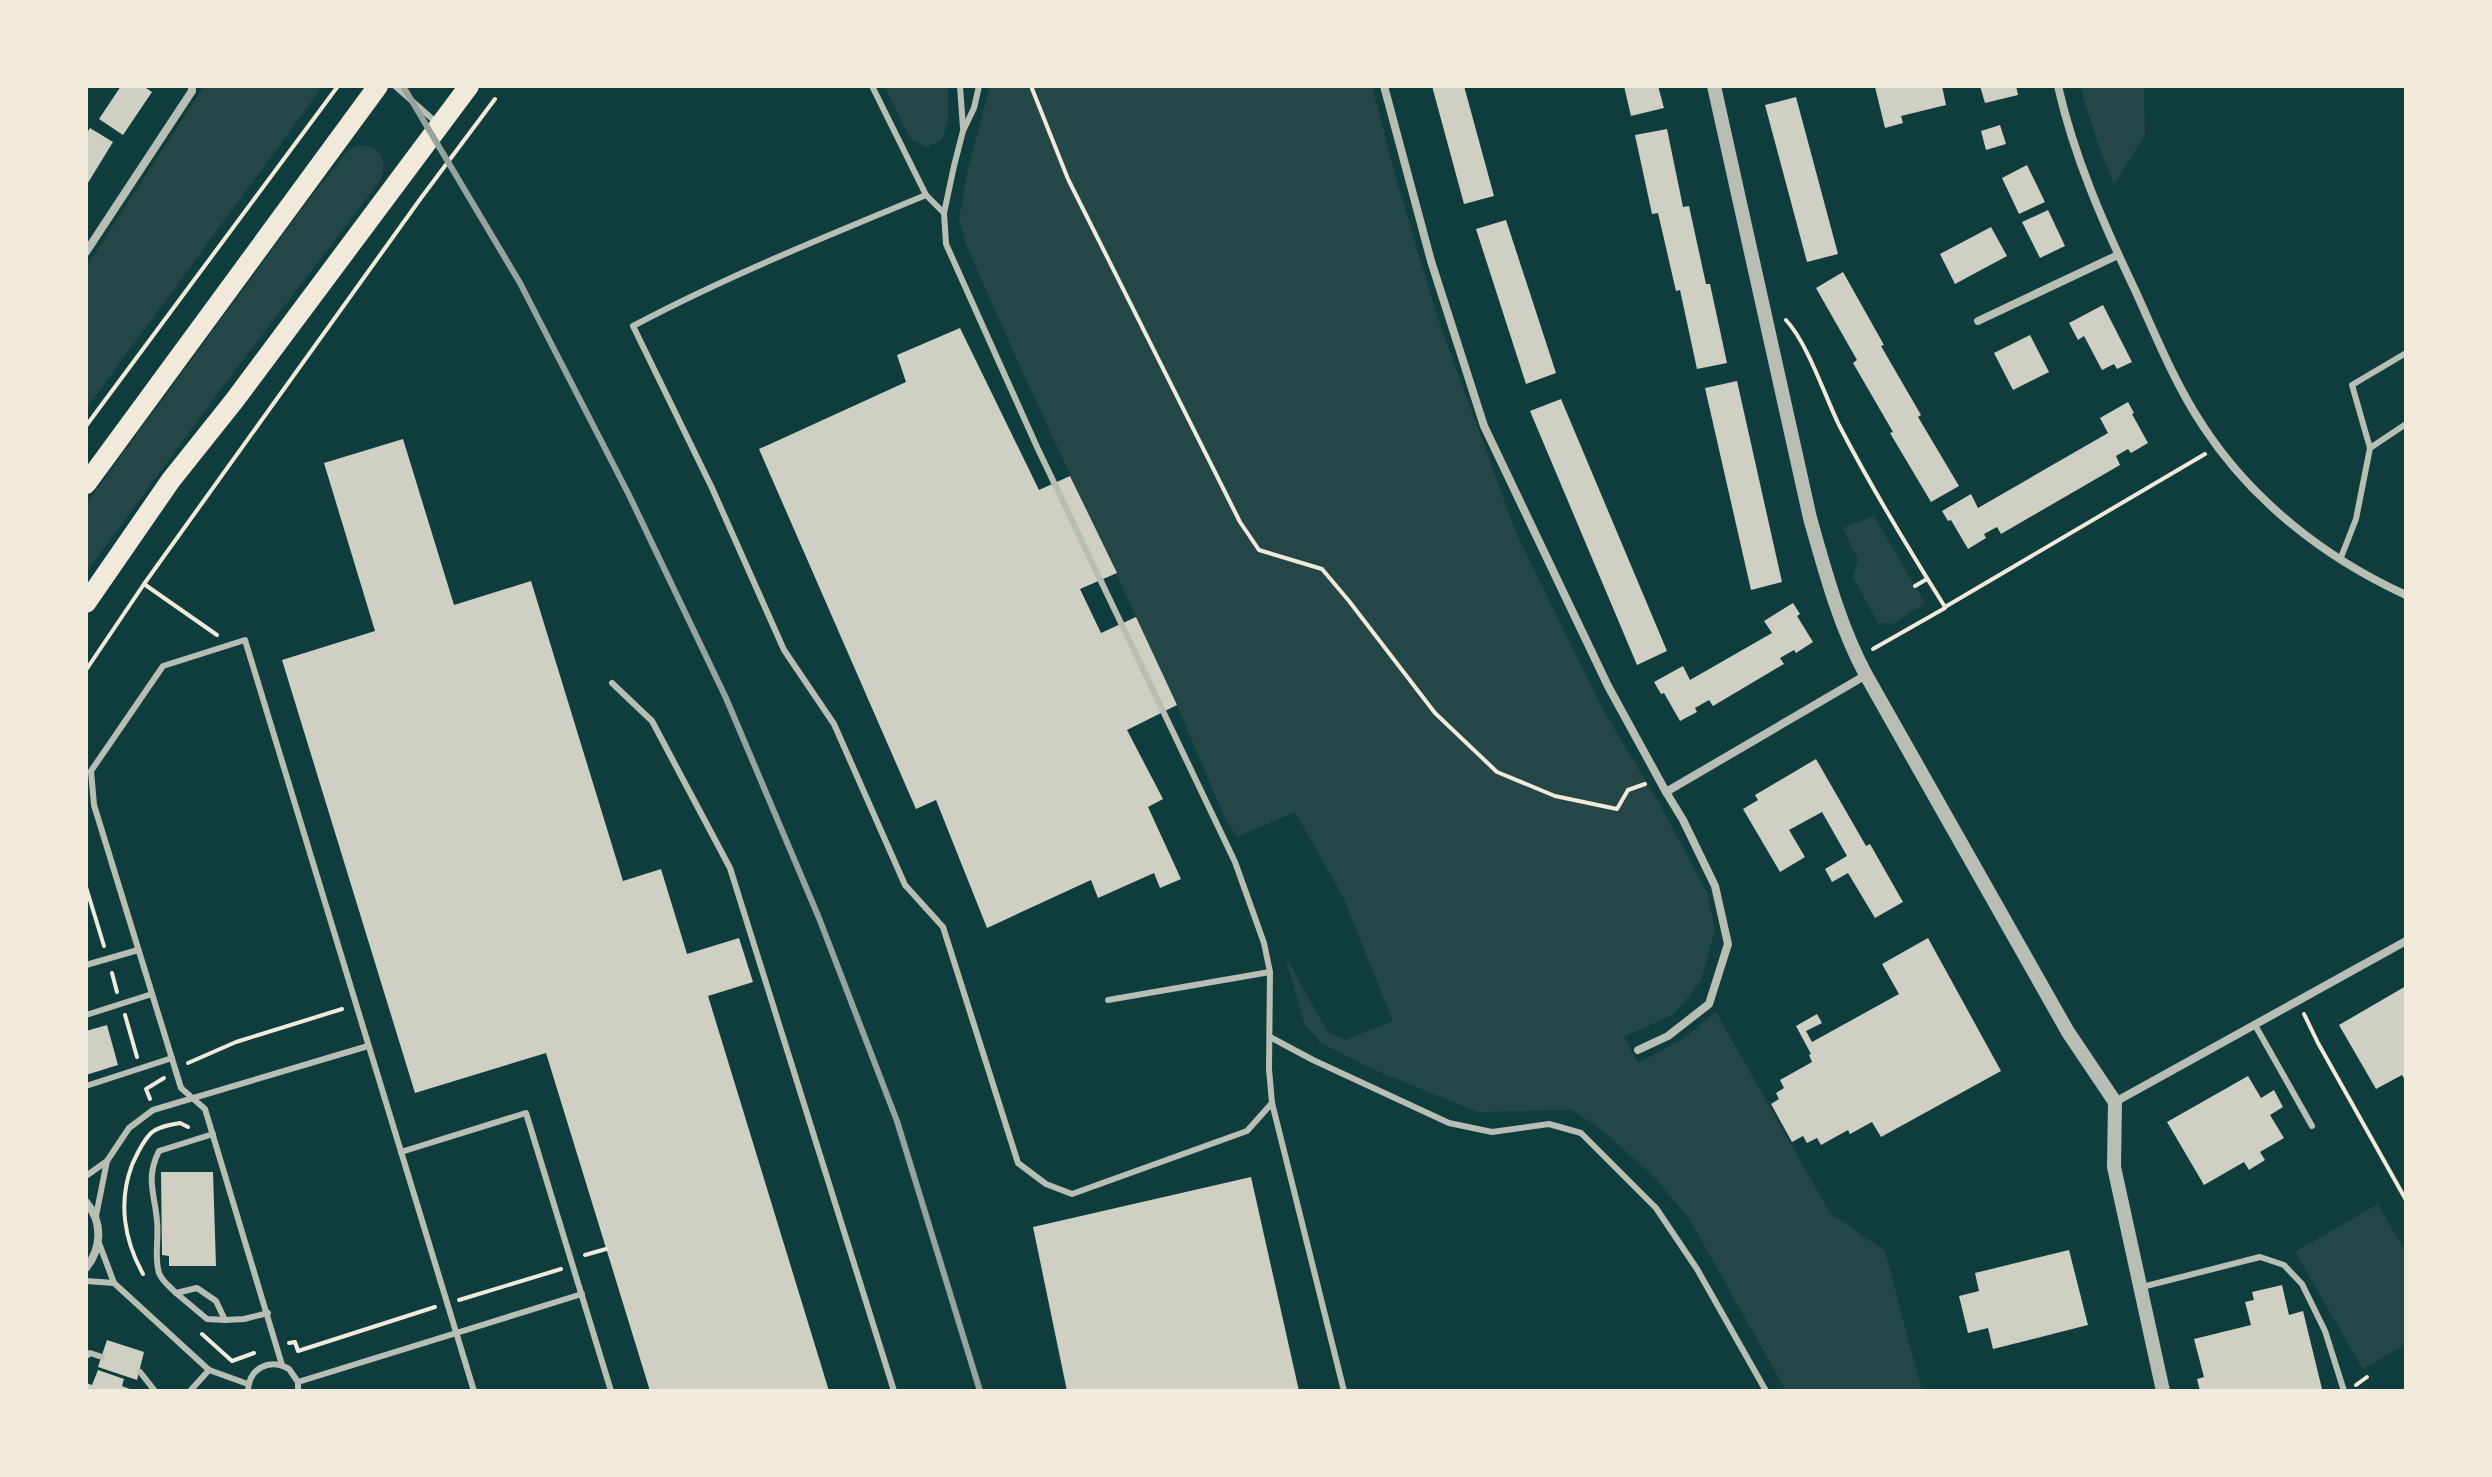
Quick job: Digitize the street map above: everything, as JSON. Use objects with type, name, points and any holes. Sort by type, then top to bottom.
[{"type":"main road","points":[[86,484],[378,86]]},
{"type":"main road","points":[[86,603],[171,480],[469,86]]},
{"type":"street","points":[[86,252],[192,91],[192,86]]},
{"type":"street","points":[[1384,86],[1431,261],[1484,426],[1608,686],[1683,820],[1715,886],[1728,944],[1709,1004],[1668,1036],[1638,1050]]},
{"type":"street","points":[[1714,86],[1810,518],[1827,575],[1856,656],[1866,675],[2068,1032],[2115,1102],[2114,1167],[2163,1391]]},
{"type":"street","points":[[2058,86],[2090,188],[2118,255],[2187,399],[2217,446],[2259,495],[2309,538],[2340,560],[2406,595]]},
{"type":"street","points":[[1978,321],[2118,255]]},
{"type":"street","points":[[1666,792],[1866,675]]},
{"type":"street","points":[[2115,1102],[2406,941]]},
{"type":"street","points":[[86,1202],[96,1217],[99,1243],[86,1268]]},
{"type":"lane","points":[[395,86],[440,125]]},
{"type":"lane","points":[[872,86],[926,195],[944,213]]},
{"type":"lane","points":[[960,86],[963,131]]},
{"type":"lane","points":[[979,86],[974,108],[963,131],[944,213],[946,244],[1037,447],[1235,862],[1264,943],[1270,972],[1269,1069],[1272,1103],[1344,1391]]},
{"type":"lane","points":[[926,195],[778,257],[673,304],[633,326],[712,488],[784,650],[834,724],[905,885],[943,927],[1018,1163],[1046,1184],[1072,1194],[1247,1131],[1272,1103]]},
{"type":"lane","points":[[2340,560],[2356,519],[2370,448],[2352,385],[2406,353]]},
{"type":"lane","points":[[2370,448],[2406,424]]},
{"type":"lane","points":[[282,1365],[205,1109],[181,1088],[94,805],[91,771],[163,666],[245,640],[474,1391]]},
{"type":"lane","points":[[612,683],[652,721],[730,868],[894,1391]]},
{"type":"lane","points":[[86,807],[94,805]]},
{"type":"lane","points":[[86,965],[138,950]]},
{"type":"lane","points":[[1108,1000],[1270,972]]},
{"type":"lane","points":[[86,1015],[152,994]]},
{"type":"lane","points":[[2255,1025],[2312,1126]]},
{"type":"lane","points":[[1270,1037],[1449,1123],[1492,1132],[1549,1124],[1581,1133],[1656,1208],[1697,1269],[1766,1391]]},
{"type":"lane","points":[[86,1176],[107,1161],[129,1128],[153,1110],[368,1046]]},
{"type":"lane","points":[[86,1086],[172,1058]]},
{"type":"lane","points":[[401,1152],[526,1113],[611,1391]]},
{"type":"lane","points":[[213,1134],[159,1151],[156,1158],[150,1187],[157,1220],[157,1265],[161,1277],[207,1319],[244,1319],[268,1313]]},
{"type":"lane","points":[[96,1217],[107,1161]]},
{"type":"lane","points":[[99,1243],[114,1283],[209,1370],[248,1388],[253,1374],[261,1366],[271,1363],[282,1365],[295,1375],[298,1391]]},
{"type":"lane","points":[[2140,1288],[2260,1257],[2284,1265],[2308,1295],[2325,1331],[2344,1391]]},
{"type":"lane","points":[[86,1281],[114,1283]]},
{"type":"lane","points":[[176,1293],[197,1288],[216,1301],[225,1320]]},
{"type":"lane","points":[[298,1382],[582,1294]]},
{"type":"lane","points":[[86,1356],[90,1353],[102,1357]]},
{"type":"lane","points":[[194,1390],[209,1370]]},
{"type":"lane","points":[[140,1372],[155,1391]]},
{"type":"path","points":[[1031,86],[1068,179],[1240,522],[1259,550],[1322,569],[1435,713],[1497,772],[1555,796],[1617,809],[1628,790],[1659,779]]},
{"type":"path","points":[[86,426],[337,87]]},
{"type":"path","points":[[86,670],[144,584],[495,99]]},
{"type":"path","points":[[1763,308],[1780,314],[1796,334],[1840,426],[1945,607]]},
{"type":"path","points":[[1856,656],[1879,647],[2217,446]]},
{"type":"path","points":[[1915,586],[1927,579]]},
{"type":"path","points":[[144,584],[206,626]]},
{"type":"path","points":[[2298,1001],[2318,1043],[2406,1200]]},
{"type":"path","points":[[195,1058],[356,1004]]},
{"type":"path","points":[[201,1333],[232,1361],[295,1342],[298,1351],[562,1268],[571,1259],[606,1249]]},
{"type":"shaded area","points":[[204,86],[323,86],[86,409],[86,267]]},
{"type":"shaded area","points":[[884,86],[948,86],[948,121],[942,140],[926,147],[910,138]]},
{"type":"shaded area","points":[[990,86],[1372,86],[1438,319],[1517,535],[1605,713],[1707,892],[1715,930],[1701,981],[1674,1014],[1624,1037],[1638,1063],[1684,1038],[1716,1012],[1830,1213],[1885,1251],[1922,1391],[1786,1391],[1690,1220],[1657,1180],[1606,1133],[1572,1110],[1478,1112],[1372,1069],[1321,1043],[1304,1023],[1285,956],[1327,1031],[1345,1040],[1393,1021],[1343,897],[1295,812],[1237,837],[1225,818],[1177,705],[966,245],[959,219],[968,168]]},
{"type":"shaded area","points":[[2080,86],[2144,86],[2145,135],[2114,184],[2098,144]]},
{"type":"shaded area","points":[[359,145],[373,148],[381,156],[383,167],[380,181],[86,573],[86,504],[296,217],[347,151]]},
{"type":"shaded area","points":[[1874,516],[1925,603],[1893,624],[1878,623],[1853,577],[1858,560],[1843,528]]},
{"type":"shaded area","points":[[2378,1204],[2406,1253],[2406,1344],[2363,1369],[2295,1252]]},
{"type":"building","points":[[121,86],[143,86],[152,92],[123,135],[99,119]]},
{"type":"building","points":[[1432,86],[1464,86],[1494,196],[1464,204]]},
{"type":"building","points":[[1624,86],[1658,86],[1664,108],[1631,116]]},
{"type":"building","points":[[1942,86],[1946,105],[1901,116],[1903,123],[1885,128],[1875,87]]},
{"type":"building","points":[[1980,86],[2016,86],[2018,95],[1985,103]]},
{"type":"building","points":[[1796,97],[1838,254],[1807,262],[1765,105]]},
{"type":"building","points":[[2000,125],[2006,144],[1986,150],[1981,131]]},
{"type":"building","points":[[90,128],[113,142],[86,186],[86,134]]},
{"type":"building","points":[[1667,129],[1683,207],[1689,206],[1727,363],[1697,369],[1680,290],[1676,291],[1658,213],[1652,214],[1635,135]]},
{"type":"building","points":[[2027,165],[2045,202],[2019,214],[2002,178]]},
{"type":"building","points":[[2048,210],[2065,246],[2040,258],[2022,222]]},
{"type":"building","points":[[1506,220],[1556,373],[1526,384],[1476,229]]},
{"type":"building","points":[[1991,227],[2007,256],[1955,284],[1940,254]]},
{"type":"building","points":[[1843,272],[1921,415],[1918,417],[1959,486],[1931,502],[1890,433],[1893,432],[1853,363],[1857,360],[1816,288]]},
{"type":"building","points":[[2103,305],[2132,362],[2117,369],[2114,364],[2102,370],[2084,336],[2078,340],[2069,323]]},
{"type":"building","points":[[960,328],[1039,490],[1070,476],[1117,573],[1080,589],[1101,633],[1136,617],[1177,705],[1127,730],[1163,799],[1148,807],[1181,879],[1160,888],[1154,873],[1098,898],[1091,880],[987,928],[936,800],[916,809],[759,449],[906,382],[897,355]]},
{"type":"building","points":[[2030,335],[2049,372],[2013,390],[1994,353]]},
{"type":"building","points":[[1737,381],[1782,582],[1751,590],[1705,388]]},
{"type":"building","points":[[1561,399],[1667,651],[1637,665],[1530,411]]},
{"type":"building","points":[[2128,402],[2148,443],[2131,453],[2128,449],[2116,456],[2120,465],[2001,534],[1997,527],[1984,534],[1986,538],[1968,549],[1942,511],[1971,494],[1978,508],[2108,433],[2100,418]]},
{"type":"building","points":[[403,439],[454,605],[531,581],[623,881],[661,869],[687,954],[739,938],[753,982],[708,996],[829,1391],[650,1391],[546,1053],[415,1093],[282,660],[375,631],[324,463]]},
{"type":"building","points":[[1793,603],[1813,642],[1796,653],[1794,650],[1780,658],[1784,664],[1713,706],[1709,700],[1695,708],[1697,712],[1680,721],[1654,682],[1683,666],[1690,680],[1772,633],[1764,621]]},
{"type":"building","points":[[1816,759],[1866,846],[1870,844],[1903,902],[1875,918],[1848,873],[1832,882],[1825,869],[1847,856],[1822,812],[1789,830],[1805,857],[1780,872],[1743,809],[1758,800],[1755,795]]},
{"type":"building","points":[[1928,938],[2001,1071],[1881,1137],[1872,1122],[1850,1134],[1848,1130],[1821,1145],[1817,1138],[1807,1143],[1803,1136],[1792,1142],[1771,1104],[1779,1099],[1776,1093],[1784,1088],[1780,1080],[1812,1062],[1796,1026],[1817,1014],[1822,1023],[1806,1031],[1812,1042],[1899,994],[1882,964]]},
{"type":"building","points":[[2406,986],[2406,1082],[2402,1075],[2376,1089],[2339,1025]]},
{"type":"building","points":[[107,1025],[118,1065],[86,1075],[86,1031]]},
{"type":"building","points":[[2248,1076],[2261,1098],[2274,1090],[2283,1107],[2270,1115],[2284,1138],[2260,1152],[2265,1160],[2249,1170],[2244,1162],[2204,1185],[2167,1122]]},
{"type":"building","points":[[161,1172],[213,1172],[216,1266],[169,1266],[169,1256],[162,1255]]},
{"type":"building","points":[[1251,1177],[1299,1391],[1067,1391],[1033,1227]]},
{"type":"building","points":[[2069,1250],[2088,1325],[1993,1349],[1988,1328],[1968,1333],[1959,1296],[1979,1291],[1975,1273]]},
{"type":"building","points":[[2282,1285],[2289,1315],[2303,1311],[2322,1389],[2200,1391],[2197,1379],[2204,1377],[2194,1339],[2251,1325],[2245,1302],[2254,1300],[2252,1292]]},
{"type":"building","points":[[107,1340],[144,1352],[137,1380],[98,1367]]},
{"type":"building","points":[[98,1370],[124,1379],[122,1386],[135,1391],[86,1391],[86,1383],[92,1385]]},
{"type":"railway","points":[[403,86],[520,283],[629,495],[726,698],[819,918],[897,1121],[980,1391]]}]
